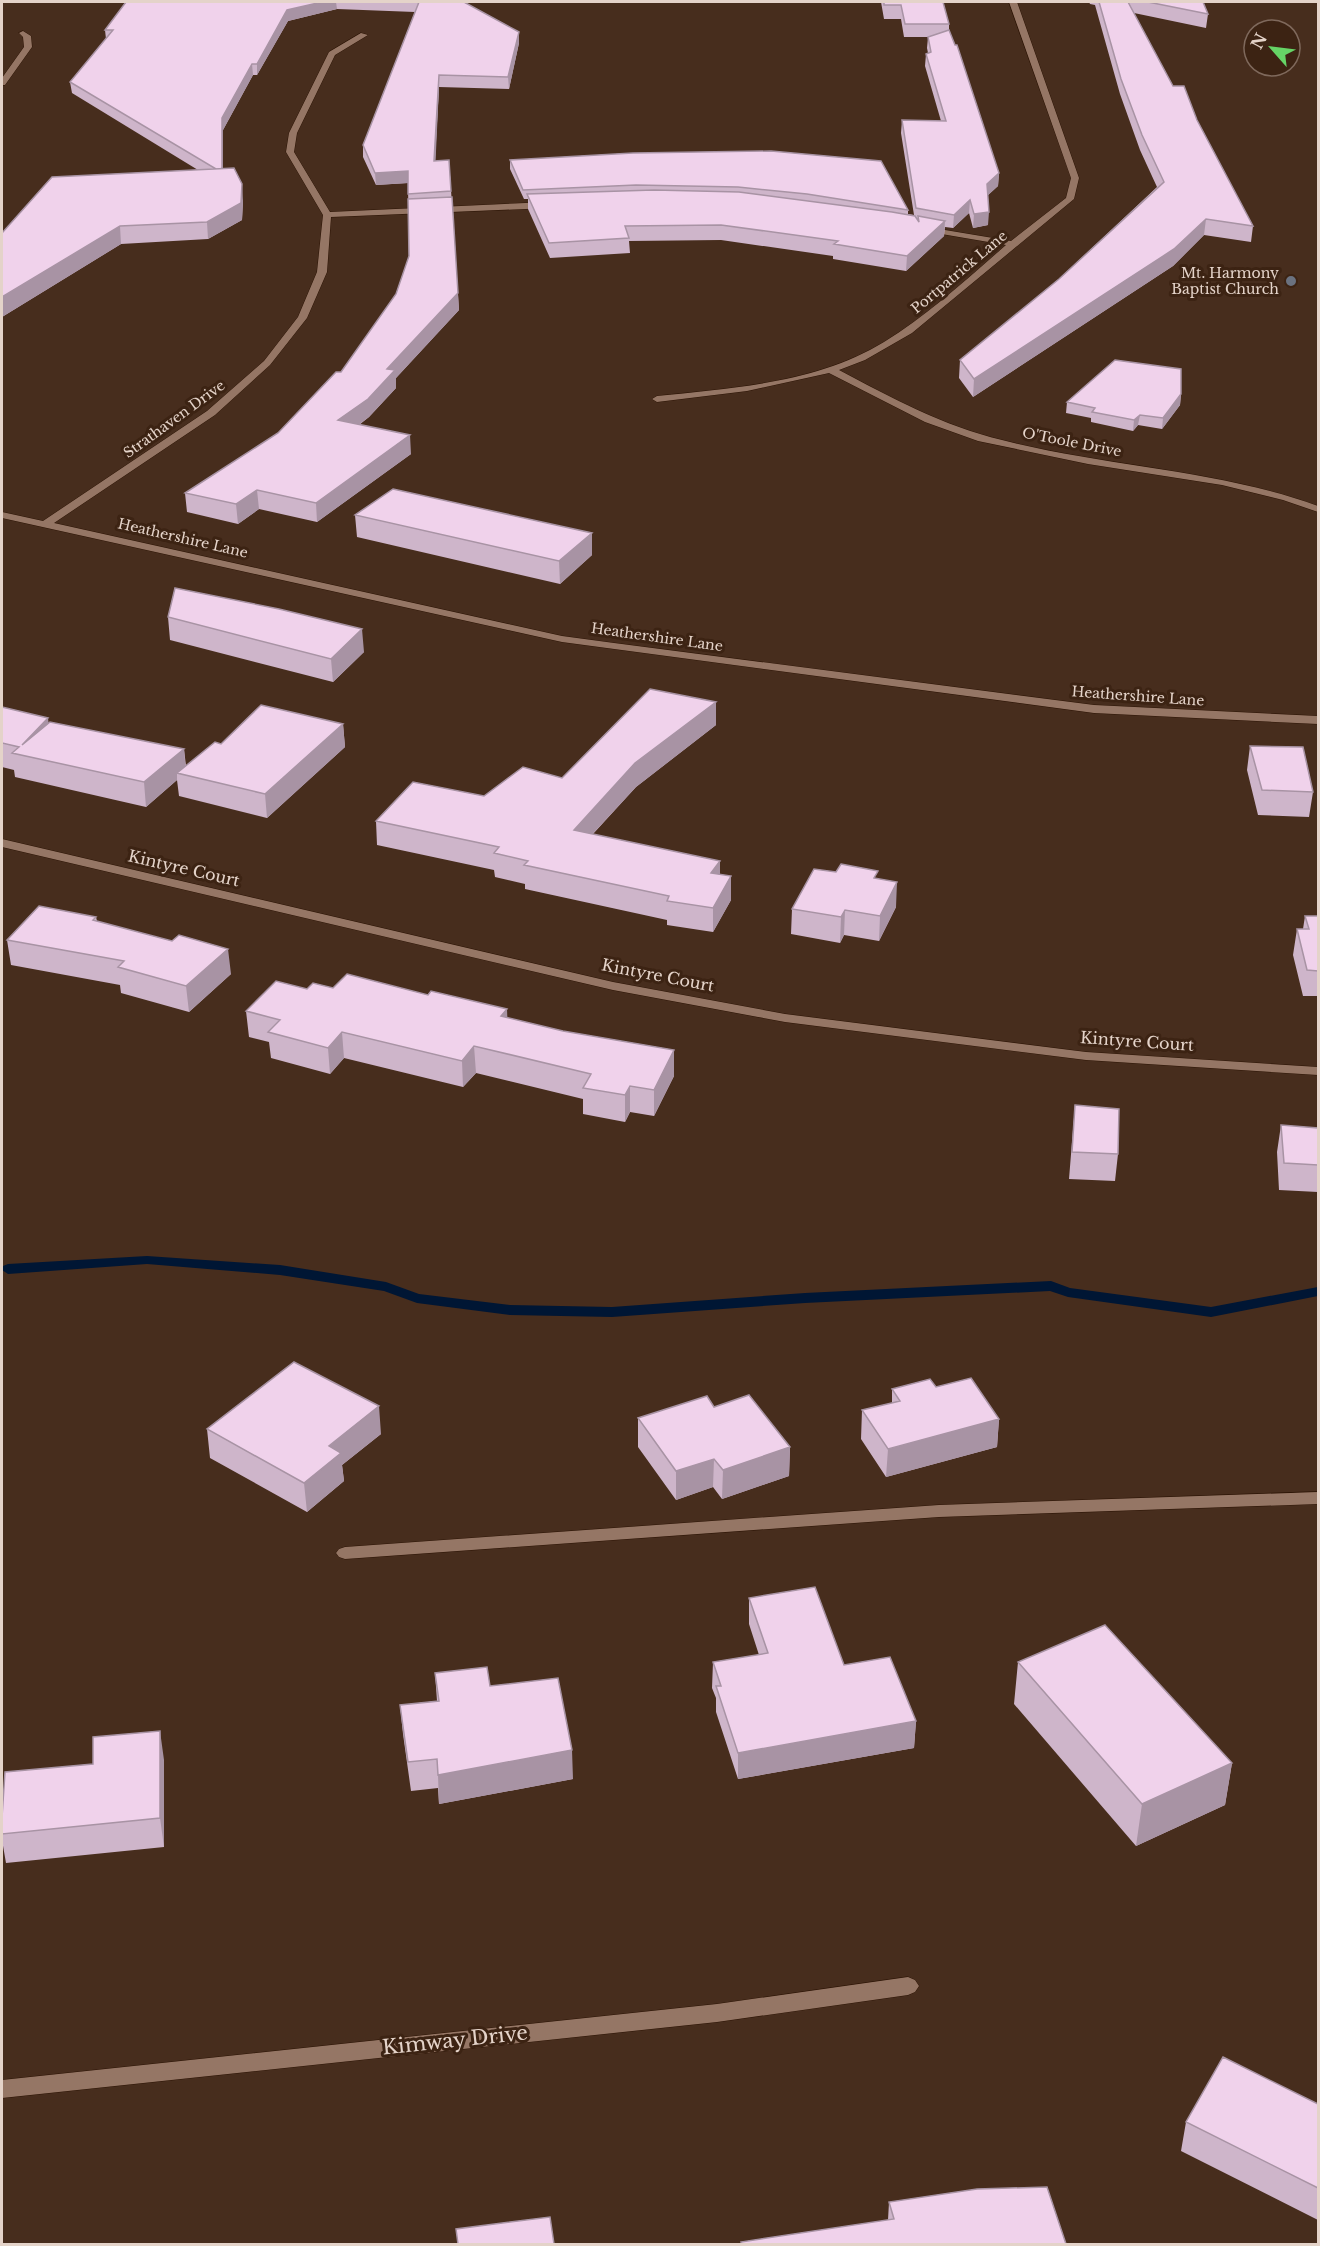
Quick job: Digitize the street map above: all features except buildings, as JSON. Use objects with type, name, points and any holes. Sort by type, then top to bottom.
[{"type":"street","name":"Portpatrick Lane","points":[[657,399],[763,386],[831,370],[890,343],[906,333],[1070,199],[1076,178],[1013,2]]},
{"type":"street","points":[[2,81],[28,47],[27,36],[23,33]]},
{"type":"street","points":[[364,35],[333,54],[293,133],[290,152],[327,215],[555,205]]},
{"type":"street","name":"Strathaven Drive","points":[[45,524],[211,413],[267,363],[302,318],[312,297],[325,257],[327,215]]},
{"type":"street","points":[[911,226],[1014,244]]},
{"type":"street","name":"O'Toole Drive","points":[[831,370],[913,413],[969,434],[1063,457],[1239,485],[1280,495],[1318,509]]},
{"type":"street","name":"Heathershire Lane","points":[[2,515],[562,639],[1094,709],[1318,720]]},
{"type":"street","name":"Kintyre Court","points":[[2,843],[614,986],[784,1018],[1086,1056],[1318,1071]]},
{"type":"street","points":[[345,1553],[939,1511],[1318,1498]]},
{"type":"street","name":"Kimway Drive","points":[[2,2089],[717,2013],[909,1986]]},
{"type":"waterway","points":[[8,1269],[147,1260],[280,1270],[386,1287],[417,1298],[510,1310],[612,1312],[805,1298],[1051,1286],[1068,1292],[1211,1312],[1318,1292]]},
{"type":"place","name":"Mt. Harmony Baptist Church","points":[[1291,281]]}]
